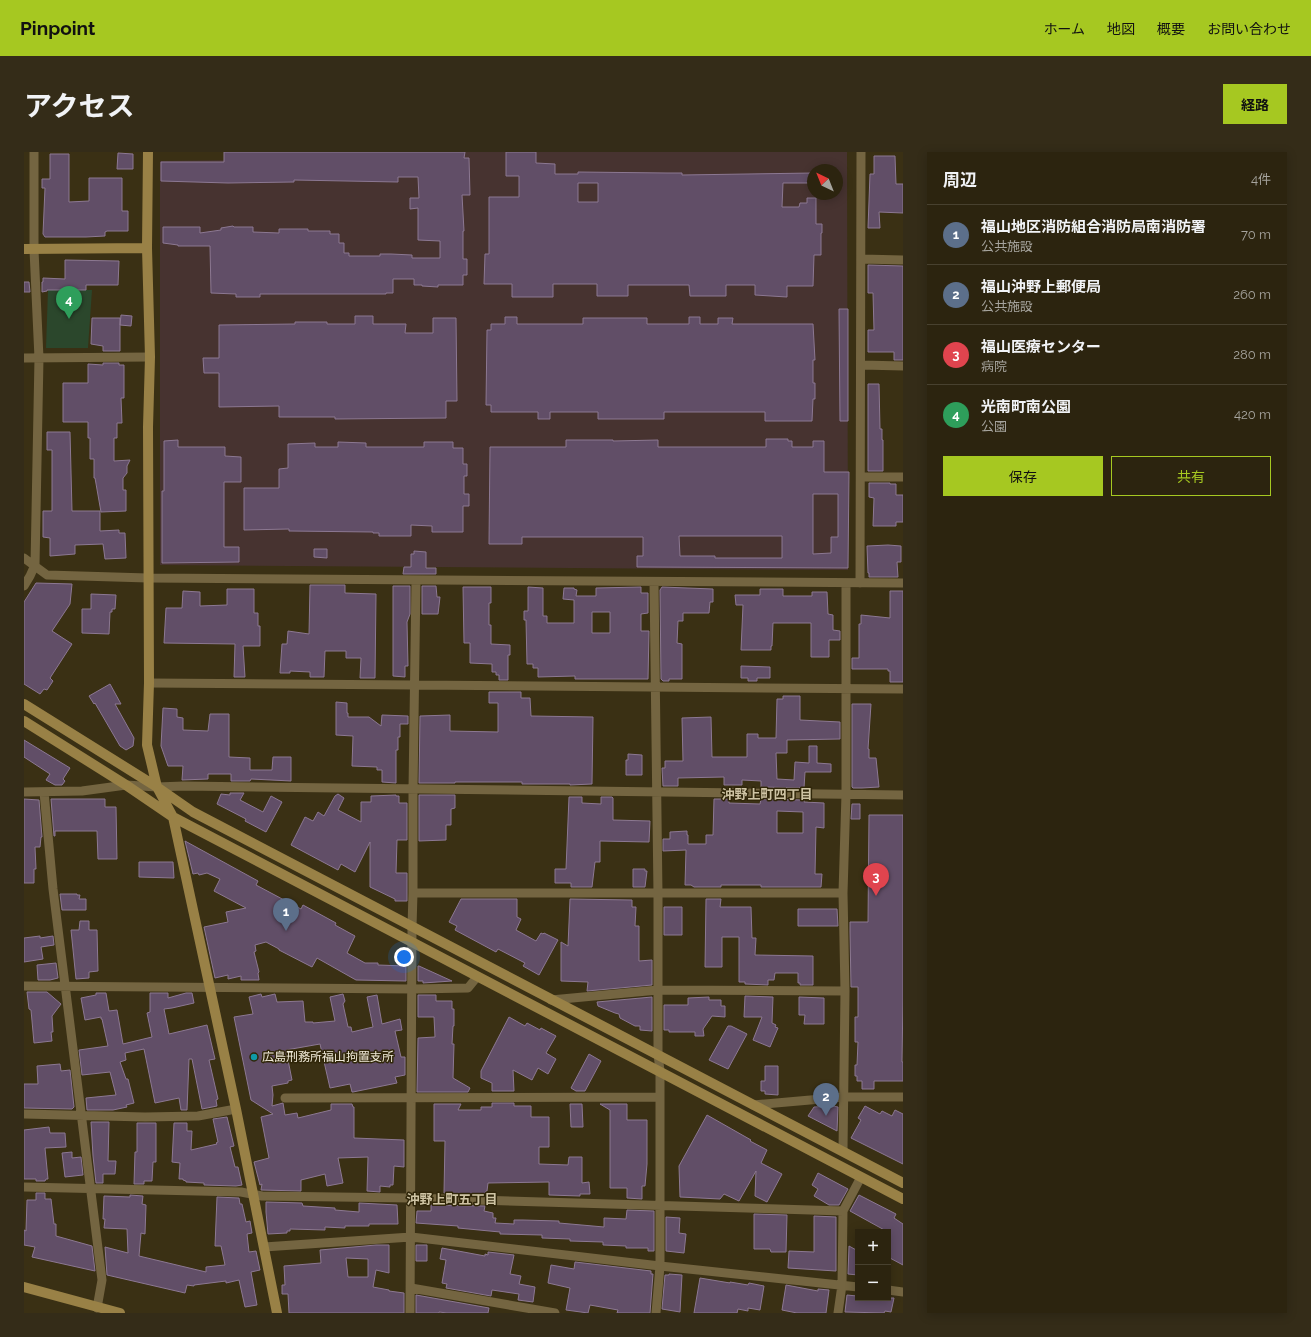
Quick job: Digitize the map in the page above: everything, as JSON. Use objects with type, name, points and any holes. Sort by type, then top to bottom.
[{"type":"street","points":[[24,586],[35,565],[39,358],[29,249],[34,152]]},
{"type":"street","points":[[148,152],[150,357],[148,578],[149,683],[147,744],[157,787],[173,817],[236,1109],[277,1313]]},
{"type":"street","points":[[860,583],[862,152]]},
{"type":"street","points":[[29,249],[148,248]]},
{"type":"street","points":[[862,259],[903,260]]},
{"type":"street","points":[[24,358],[150,357]]},
{"type":"street","points":[[862,365],[903,366]]},
{"type":"street","points":[[861,477],[903,477]]},
{"type":"street","points":[[24,558],[47,575],[148,578],[903,583]]},
{"type":"street","points":[[410,1313],[413,989],[412,790],[416,580]]},
{"type":"street","points":[[654,582],[658,894],[658,1054],[660,1071],[660,1266],[656,1313]]},
{"type":"street","points":[[843,1151],[845,991],[843,893],[846,794],[846,583]]},
{"type":"street","points":[[149,683],[903,688]]},
{"type":"street","points":[[24,704],[157,787],[193,812],[903,1183]]},
{"type":"street","points":[[24,721],[126,785],[173,817],[903,1199]]},
{"type":"street","points":[[24,792],[82,791],[126,785],[157,787],[184,786],[903,795]]},
{"type":"street","points":[[44,792],[53,889],[102,1280],[97,1308]]},
{"type":"street","points":[[413,893],[843,893]]},
{"type":"street","points":[[24,986],[413,989],[468,988],[477,977]]},
{"type":"street","points":[[551,1000],[658,990],[845,991]]},
{"type":"street","points":[[285,1098],[659,1097]]},
{"type":"street","points":[[753,1105],[844,1097],[903,1097]]},
{"type":"street","points":[[24,1114],[145,1117],[198,1116],[236,1109]]},
{"type":"street","points":[[838,1313],[842,1285],[843,1211],[861,1177]]},
{"type":"street","points":[[24,1188],[241,1192],[262,1196],[411,1198],[843,1211]]},
{"type":"street","points":[[264,1247],[411,1237],[855,1287]]},
{"type":"street","points":[[24,1287],[120,1313]]},
{"type":"street","points":[[411,1288],[555,1313]]},
{"type":"street","points":[[891,1290],[903,1292]]},
{"type":"shaded area","points":[[414,152],[847,152],[848,570],[160,565],[160,161],[414,158]]},
{"type":"green space","points":[[48,290],[92,290],[88,348],[46,348]]},
{"type":"building","points":[[224,152],[465,152],[464,158],[469,158],[470,195],[462,195],[464,231],[463,259],[467,259],[467,275],[463,275],[463,285],[438,285],[438,287],[422,286],[414,285],[414,279],[393,279],[393,293],[386,294],[260,294],[260,297],[236,297],[236,294],[211,293],[210,246],[178,246],[163,243],[163,227],[200,227],[200,233],[221,230],[221,228],[233,226],[253,227],[253,232],[279,233],[279,229],[330,231],[330,234],[339,234],[339,243],[344,243],[344,253],[349,253],[349,256],[380,256],[380,254],[391,254],[412,255],[412,258],[440,258],[440,241],[418,240],[418,208],[410,209],[410,198],[419,198],[418,177],[398,177],[398,182],[294,180],[294,182],[228,183],[161,181],[161,162],[224,162]]},
{"type":"building","points":[[506,152],[536,152],[536,163],[555,164],[555,174],[578,174],[578,172],[682,173],[682,175],[807,173],[807,183],[783,183],[782,207],[799,207],[800,203],[807,203],[807,200],[816,200],[816,224],[822,224],[822,233],[821,255],[814,255],[813,286],[787,286],[787,297],[755,295],[755,285],[726,285],[726,296],[690,296],[689,285],[628,285],[628,296],[597,296],[597,284],[553,284],[553,297],[512,297],[512,284],[484,284],[485,254],[489,254],[489,197],[519,197],[519,176],[506,176]],"holes":[[[578,183],[598,183],[598,202],[578,202]]]},
{"type":"building","points":[[118,153],[133,154],[133,169],[117,169]]},
{"type":"building","points":[[50,154],[69,154],[69,202],[89,201],[89,178],[122,178],[122,211],[128,211],[128,231],[107,231],[105,232],[105,236],[45,237],[43,234],[45,188],[42,188],[42,179],[50,179]]},
{"type":"building","points":[[874,156],[895,156],[896,184],[903,184],[903,213],[879,212],[880,228],[868,228],[870,174],[874,174]]},
{"type":"building","points":[[65,260],[119,261],[118,285],[86,285],[86,290],[47,290],[42,292],[43,278],[65,279]]},
{"type":"building","points":[[868,265],[903,266],[903,360],[894,360],[894,352],[868,352],[868,330],[874,330],[873,293],[868,293]]},
{"type":"building","points":[[24,282],[29,282],[30,292],[24,292]]},
{"type":"building","points":[[839,309],[848,309],[848,421],[840,421]]},
{"type":"building","points":[[121,315],[132,316],[131,326],[120,325]]},
{"type":"building","points":[[355,316],[373,316],[373,324],[406,324],[405,333],[433,333],[433,318],[456,318],[457,401],[446,401],[446,418],[335,419],[335,417],[279,417],[279,406],[219,407],[219,373],[204,373],[203,358],[219,358],[219,325],[295,324],[295,322],[355,324]]},
{"type":"building","points":[[505,317],[517,317],[517,324],[583,324],[583,318],[647,318],[647,324],[689,324],[689,317],[700,317],[700,324],[718,324],[718,318],[733,318],[732,324],[813,324],[815,360],[813,360],[813,383],[815,383],[815,399],[813,399],[812,421],[765,421],[765,412],[664,412],[664,419],[598,419],[598,412],[550,412],[550,419],[538,419],[538,412],[491,412],[491,405],[486,405],[487,330],[491,330],[491,324],[505,324]]},
{"type":"building","points":[[92,318],[120,318],[120,351],[103,351],[103,346],[91,344]]},
{"type":"building","points":[[103,363],[119,363],[119,365],[124,365],[124,398],[121,398],[122,423],[117,423],[117,438],[114,438],[114,461],[130,460],[127,466],[127,473],[123,478],[123,490],[126,490],[126,511],[101,512],[94,478],[94,459],[90,459],[88,422],[63,422],[63,383],[88,383],[88,364],[103,365]]},
{"type":"building","points":[[868,384],[879,384],[880,429],[882,429],[883,440],[883,471],[868,471]]},
{"type":"building","points":[[47,432],[70,432],[72,511],[100,511],[100,531],[119,530],[119,533],[125,533],[126,558],[105,559],[103,544],[75,545],[75,554],[50,556],[50,538],[43,537],[43,511],[52,511],[52,450],[47,450]]},
{"type":"building","points":[[766,439],[788,439],[788,441],[792,441],[792,447],[813,447],[813,441],[824,441],[824,472],[849,472],[848,568],[637,567],[637,556],[643,556],[643,537],[522,537],[522,544],[489,544],[490,447],[566,447],[566,440],[658,440],[658,447],[766,447]],"holes":[[[813,494],[838,494],[838,537],[831,537],[831,553],[813,554]],[[679,536],[782,536],[782,558],[715,558],[715,556],[680,556]]]},
{"type":"building","points":[[178,440],[178,447],[225,447],[225,456],[241,457],[241,482],[224,482],[224,547],[239,547],[239,562],[162,563],[164,441]]},
{"type":"building","points":[[338,442],[366,443],[366,447],[424,447],[424,442],[453,442],[453,448],[463,448],[463,464],[467,464],[467,476],[464,476],[464,494],[469,494],[469,506],[463,506],[463,532],[432,532],[432,526],[411,525],[411,536],[379,536],[379,533],[373,532],[289,531],[289,529],[244,530],[244,488],[279,488],[279,469],[288,468],[288,444],[315,443],[315,447],[338,447]]},
{"type":"building","points":[[869,483],[896,484],[896,495],[903,495],[903,522],[896,522],[896,526],[873,526],[874,498],[869,497]]},
{"type":"building","points":[[867,546],[901,546],[901,562],[897,562],[898,577],[869,577]]},
{"type":"building","points":[[314,549],[327,549],[327,558],[314,557]]},
{"type":"building","points":[[414,551],[426,552],[426,568],[436,568],[436,574],[403,574],[404,567],[411,567],[411,554],[414,554]]},
{"type":"building","points":[[36,583],[72,584],[70,604],[52,631],[72,644],[50,678],[53,681],[47,690],[44,689],[40,694],[24,684],[24,602]]},
{"type":"building","points":[[310,585],[345,585],[345,593],[376,594],[375,678],[360,678],[361,658],[346,658],[346,651],[325,651],[324,677],[310,677],[310,672],[290,671],[290,673],[280,673],[282,644],[287,644],[288,631],[309,634]]},
{"type":"building","points":[[393,586],[410,586],[410,614],[407,622],[408,666],[405,666],[405,677],[393,676]]},
{"type":"building","points":[[422,586],[436,586],[437,597],[440,597],[438,614],[422,614]]},
{"type":"building","points":[[463,587],[491,587],[489,625],[491,625],[491,644],[510,645],[510,655],[508,655],[508,680],[499,680],[499,675],[496,675],[496,672],[492,672],[492,664],[470,663],[470,643],[464,643]]},
{"type":"building","points":[[528,587],[543,588],[543,616],[547,616],[547,623],[574,623],[574,600],[563,599],[564,588],[574,588],[577,590],[576,596],[596,596],[596,588],[641,587],[641,593],[648,593],[648,613],[641,614],[641,631],[649,631],[648,679],[575,679],[575,676],[538,677],[538,668],[533,668],[533,664],[527,664],[526,620],[524,620],[524,611],[528,611]],"holes":[[[592,612],[610,612],[610,633],[592,633]]]},
{"type":"building","points":[[662,587],[713,589],[713,602],[710,602],[709,613],[683,613],[683,621],[678,621],[677,643],[682,644],[682,679],[669,679],[669,681],[663,681],[661,679],[660,590]]},
{"type":"building","points":[[227,589],[254,589],[254,613],[258,613],[258,626],[260,626],[260,646],[243,646],[245,677],[234,677],[235,644],[164,643],[166,608],[182,608],[183,591],[200,592],[200,606],[227,605]]},
{"type":"building","points":[[760,589],[783,589],[783,596],[812,596],[812,592],[827,592],[828,614],[833,615],[833,630],[840,631],[840,640],[829,640],[829,657],[811,657],[811,623],[773,623],[771,650],[741,650],[743,605],[736,605],[735,595],[760,595]]},
{"type":"building","points":[[890,591],[903,591],[903,682],[890,682],[890,671],[888,671],[888,669],[852,669],[852,658],[859,658],[859,624],[861,624],[861,615],[890,618]]},
{"type":"building","points":[[91,594],[116,595],[115,609],[112,609],[112,612],[110,612],[109,634],[82,633],[82,609],[91,609]]},
{"type":"building","points":[[741,666],[770,667],[770,678],[757,678],[757,681],[748,681],[748,678],[741,678]]},
{"type":"building","points":[[110,684],[121,704],[115,704],[134,738],[133,746],[126,750],[120,746],[95,703],[94,704],[89,696]]},
{"type":"building","points":[[489,692],[521,692],[521,698],[530,698],[531,716],[593,717],[592,784],[522,784],[522,782],[419,783],[420,716],[450,715],[450,731],[498,732],[498,703],[489,703]]},
{"type":"building","points":[[783,696],[800,696],[800,720],[840,722],[840,739],[787,740],[787,753],[776,753],[777,779],[794,780],[795,762],[809,763],[809,746],[817,746],[817,763],[831,764],[831,772],[805,772],[804,788],[761,787],[761,781],[742,780],[742,785],[724,785],[724,777],[678,778],[678,786],[663,786],[662,768],[665,768],[665,761],[683,761],[682,718],[711,717],[712,757],[747,757],[747,734],[758,734],[758,738],[776,738],[777,699],[783,699]]},
{"type":"building","points":[[336,702],[347,703],[348,717],[369,717],[381,726],[382,715],[408,716],[408,724],[400,724],[398,750],[396,750],[396,783],[382,782],[382,770],[377,770],[377,767],[352,766],[353,736],[336,735]]},
{"type":"building","points":[[852,704],[871,704],[868,749],[869,758],[876,758],[879,787],[852,787]]},
{"type":"building","points":[[163,708],[177,709],[177,717],[183,718],[183,730],[208,731],[210,714],[229,714],[229,757],[250,758],[250,770],[272,770],[273,757],[291,757],[291,781],[251,779],[250,781],[231,781],[231,774],[208,774],[208,779],[182,780],[183,766],[168,766],[161,746]]},
{"type":"building","points":[[24,740],[70,768],[63,779],[65,781],[62,785],[55,785],[46,780],[50,774],[24,757]]},
{"type":"building","points":[[628,754],[642,755],[642,775],[626,775],[626,760],[628,760]]},
{"type":"building","points":[[230,793],[244,793],[240,800],[263,812],[271,796],[282,802],[266,832],[245,821],[246,819],[217,804],[221,794],[230,795]]},
{"type":"building","points":[[338,794],[344,798],[338,810],[361,822],[361,802],[371,802],[371,796],[396,795],[399,796],[399,803],[407,803],[407,840],[397,840],[396,873],[407,873],[407,901],[395,901],[395,899],[370,887],[370,842],[355,872],[341,864],[338,870],[291,845],[305,817],[313,821],[318,812],[324,816],[335,796]]},
{"type":"building","points":[[419,795],[455,795],[455,808],[451,809],[451,825],[446,825],[446,840],[419,841]]},
{"type":"building","points":[[569,797],[582,797],[582,803],[601,804],[601,797],[612,797],[613,820],[650,821],[649,842],[600,841],[600,862],[595,862],[592,887],[571,887],[571,883],[555,883],[555,869],[566,869]]},
{"type":"building","points":[[24,799],[39,800],[42,837],[40,847],[35,847],[36,869],[34,869],[34,883],[24,883]]},
{"type":"building","points":[[51,799],[105,799],[105,807],[116,807],[117,859],[98,859],[97,831],[55,831],[54,836]]},
{"type":"building","points":[[714,799],[729,799],[729,803],[760,804],[761,799],[804,800],[804,802],[824,803],[824,828],[816,827],[815,874],[822,874],[821,887],[721,885],[721,887],[694,887],[691,885],[685,885],[686,850],[663,851],[663,839],[670,839],[670,832],[687,831],[688,844],[706,844],[706,835],[713,835]],"holes":[[[777,811],[803,812],[803,833],[777,833]]]},
{"type":"building","points":[[852,804],[860,804],[860,819],[851,819]]},
{"type":"building","points":[[869,815],[903,815],[903,1081],[874,1081],[874,1089],[862,1089],[862,1081],[857,1081],[857,1076],[855,1076],[858,1042],[855,1042],[855,1017],[858,1017],[858,987],[851,987],[850,922],[868,922]]},
{"type":"building","points":[[185,841],[258,881],[256,885],[301,909],[303,905],[336,923],[335,925],[355,936],[347,953],[365,963],[406,966],[406,981],[356,980],[317,958],[312,967],[266,942],[255,945],[256,951],[254,952],[259,972],[259,980],[241,980],[241,976],[228,979],[228,975],[215,978],[204,927],[228,922],[226,912],[246,908],[214,891],[220,879],[207,873],[199,875],[198,873],[193,874]]},
{"type":"building","points":[[139,862],[173,862],[174,878],[139,877]]},
{"type":"building","points":[[633,869],[645,869],[645,871],[647,871],[645,887],[633,887]]},
{"type":"building","points":[[60,894],[80,895],[79,899],[86,899],[86,910],[62,910]]},
{"type":"building","points":[[461,899],[517,899],[517,917],[521,919],[516,930],[536,941],[541,933],[558,940],[539,975],[523,966],[525,963],[498,949],[496,952],[455,930],[457,926],[449,922]]},
{"type":"building","points":[[570,899],[632,900],[632,907],[636,907],[635,926],[639,926],[639,961],[652,960],[652,985],[587,991],[588,982],[561,981],[561,942],[568,946]]},
{"type":"building","points":[[706,899],[721,899],[720,907],[751,907],[752,938],[756,938],[755,955],[813,956],[813,985],[800,985],[800,983],[798,983],[798,973],[775,973],[774,980],[768,980],[768,985],[745,984],[745,982],[739,982],[739,937],[722,937],[722,967],[705,967]]},
{"type":"building","points":[[664,907],[682,907],[682,935],[664,935]]},
{"type":"building","points":[[798,909],[837,909],[838,926],[798,926]]},
{"type":"building","points":[[80,921],[89,921],[89,930],[97,930],[98,971],[89,972],[89,978],[76,979],[71,930],[79,930]]},
{"type":"building","points":[[40,936],[40,938],[53,936],[54,945],[41,947],[43,959],[24,962],[24,938]]},
{"type":"building","points":[[56,963],[58,978],[38,980],[37,965]]},
{"type":"building","points":[[418,966],[452,981],[423,983],[423,981],[418,981]]},
{"type":"building","points":[[27,992],[47,992],[61,1004],[52,1016],[52,1041],[34,1043],[31,1010],[29,1009]]},
{"type":"building","points":[[96,993],[106,993],[109,1011],[117,1010],[123,1044],[152,1037],[147,1013],[150,1012],[150,993],[168,993],[168,998],[186,993],[192,993],[194,1003],[164,1009],[169,1034],[207,1025],[215,1059],[209,1060],[218,1099],[216,1100],[217,1106],[202,1109],[192,1059],[189,1059],[187,1110],[181,1110],[179,1098],[155,1103],[144,1049],[125,1053],[126,1060],[120,1062],[126,1079],[128,1079],[134,1103],[126,1105],[127,1107],[113,1110],[87,1110],[86,1098],[116,1095],[110,1072],[82,1075],[79,1050],[108,1046],[101,1017],[85,1020],[81,998],[96,995]]},
{"type":"building","points":[[261,994],[262,997],[275,994],[277,1002],[303,1001],[305,1022],[313,1023],[335,1021],[330,997],[343,994],[345,1001],[343,1004],[348,1027],[351,1027],[352,1032],[373,1027],[367,997],[377,995],[382,1024],[400,1019],[402,1030],[395,1031],[401,1057],[405,1057],[405,1075],[395,1077],[397,1083],[353,1092],[350,1084],[330,1088],[320,1044],[286,1050],[292,1080],[288,1081],[288,1083],[272,1086],[272,1106],[283,1103],[285,1115],[297,1113],[298,1118],[331,1110],[331,1104],[352,1104],[354,1107],[354,1138],[404,1140],[404,1167],[394,1166],[393,1185],[390,1185],[390,1187],[380,1186],[380,1192],[367,1191],[368,1157],[338,1158],[343,1183],[327,1186],[325,1174],[301,1180],[301,1191],[261,1190],[262,1184],[260,1185],[254,1162],[269,1158],[261,1117],[273,1114],[251,1100],[234,1017],[253,1014],[249,997]]},
{"type":"building","points":[[418,995],[436,995],[436,1001],[452,1001],[452,1009],[454,1009],[452,1044],[454,1044],[453,1078],[470,1088],[468,1092],[417,1092],[418,1038],[435,1037],[434,1017],[418,1017]]},
{"type":"building","points":[[745,996],[773,997],[772,1023],[778,1028],[770,1047],[753,1040],[762,1017],[744,1017]]},
{"type":"building","points":[[652,997],[652,1031],[640,1030],[640,1026],[635,1026],[620,1018],[619,1014],[598,1006],[597,1002]]},
{"type":"building","points":[[709,997],[709,1000],[721,1000],[721,1006],[725,1006],[725,1017],[712,1016],[703,1029],[704,1036],[695,1036],[695,1032],[669,1032],[669,1030],[664,1030],[664,1005],[688,1005],[688,998]]},
{"type":"building","points":[[799,997],[824,998],[824,1024],[804,1024],[805,1015],[799,1015]]},
{"type":"building","points":[[509,1017],[525,1026],[527,1023],[556,1036],[546,1053],[556,1059],[548,1074],[538,1068],[532,1080],[513,1070],[514,1091],[492,1091],[492,1083],[481,1078],[481,1071]]},
{"type":"building","points":[[728,1026],[747,1034],[728,1069],[709,1060]]},
{"type":"building","points":[[589,1054],[601,1061],[585,1091],[576,1091],[571,1088]]},
{"type":"building","points":[[60,1064],[61,1071],[70,1070],[74,1107],[72,1109],[24,1108],[24,1084],[38,1084],[37,1066]]},
{"type":"building","points":[[765,1066],[778,1066],[778,1095],[765,1094],[765,1091],[761,1091],[761,1081],[765,1081]]},
{"type":"building","points":[[492,1103],[514,1103],[514,1106],[531,1106],[531,1117],[549,1117],[549,1147],[539,1147],[539,1164],[568,1165],[569,1157],[582,1157],[582,1183],[589,1182],[590,1194],[580,1194],[580,1196],[549,1195],[549,1182],[488,1183],[485,1194],[444,1193],[445,1141],[434,1141],[434,1104],[461,1104],[458,1110],[481,1110],[481,1107],[492,1107]]},
{"type":"building","points":[[570,1104],[582,1104],[583,1127],[571,1127]]},
{"type":"building","points":[[600,1104],[627,1104],[627,1120],[647,1120],[647,1164],[645,1186],[642,1186],[642,1199],[627,1198],[627,1188],[610,1188],[610,1110]]},
{"type":"building","points":[[865,1106],[880,1114],[882,1111],[892,1116],[895,1110],[903,1114],[903,1164],[851,1138],[861,1120],[858,1118]]},
{"type":"building","points":[[814,1107],[838,1107],[837,1131],[808,1116]]},
{"type":"building","points":[[707,1115],[767,1150],[761,1163],[782,1174],[767,1202],[755,1196],[756,1171],[739,1201],[724,1194],[720,1199],[680,1197],[679,1166]]},
{"type":"building","points":[[227,1117],[234,1146],[230,1147],[235,1167],[238,1167],[242,1185],[204,1185],[204,1183],[186,1182],[183,1179],[179,1179],[180,1163],[172,1162],[174,1123],[187,1123],[187,1131],[192,1131],[191,1150],[217,1144],[216,1143],[218,1142],[213,1119]]},
{"type":"building","points":[[91,1122],[109,1122],[108,1161],[116,1161],[115,1174],[103,1174],[103,1183],[96,1183]]},
{"type":"building","points":[[137,1123],[156,1123],[156,1162],[153,1162],[152,1181],[144,1181],[144,1184],[134,1184],[135,1152],[137,1152]]},
{"type":"building","points":[[49,1127],[50,1133],[65,1133],[66,1147],[45,1148],[48,1179],[45,1181],[36,1181],[36,1179],[24,1179],[24,1130]]},
{"type":"building","points":[[72,1152],[72,1158],[81,1157],[83,1175],[65,1177],[62,1153]]},
{"type":"building","points":[[818,1173],[848,1189],[839,1205],[829,1205],[814,1196],[818,1189],[812,1185]]},
{"type":"building","points":[[36,1193],[45,1193],[45,1199],[51,1199],[54,1224],[56,1224],[56,1236],[92,1246],[95,1271],[32,1257],[35,1247],[24,1245],[24,1230],[26,1231],[27,1200],[36,1200]]},
{"type":"building","points":[[130,1195],[143,1196],[142,1204],[146,1205],[145,1234],[141,1233],[139,1256],[206,1272],[206,1267],[225,1265],[221,1246],[215,1246],[217,1197],[239,1198],[246,1222],[250,1221],[252,1233],[247,1234],[249,1252],[256,1251],[260,1270],[251,1272],[257,1305],[245,1307],[239,1280],[226,1283],[226,1281],[194,1286],[187,1285],[185,1293],[107,1275],[105,1247],[128,1253],[127,1229],[104,1228],[104,1196],[130,1197]]},
{"type":"building","points":[[859,1195],[896,1214],[894,1218],[903,1224],[903,1265],[891,1259],[891,1229],[883,1229],[850,1211]]},
{"type":"building","points":[[266,1202],[302,1203],[303,1206],[335,1208],[335,1210],[359,1212],[359,1203],[397,1205],[398,1224],[369,1224],[369,1226],[345,1226],[345,1228],[325,1227],[325,1230],[290,1229],[287,1233],[268,1234]]},
{"type":"building","points":[[431,1205],[485,1206],[484,1211],[493,1213],[493,1218],[496,1218],[495,1223],[514,1224],[514,1220],[559,1221],[559,1223],[604,1227],[604,1218],[626,1219],[627,1210],[654,1211],[654,1251],[648,1251],[648,1248],[626,1248],[626,1246],[603,1245],[603,1242],[542,1238],[542,1235],[500,1234],[500,1232],[458,1228],[458,1226],[416,1223],[417,1211],[431,1211]]},
{"type":"building","points":[[754,1214],[787,1215],[786,1252],[771,1252],[770,1249],[754,1249]]},
{"type":"building","points":[[814,1216],[836,1217],[836,1271],[788,1268],[789,1251],[814,1252]]},
{"type":"building","points":[[666,1217],[680,1218],[679,1233],[686,1234],[684,1253],[666,1251]]},
{"type":"building","points":[[389,1245],[389,1273],[376,1270],[373,1287],[404,1293],[404,1313],[289,1313],[288,1294],[282,1294],[282,1285],[285,1285],[284,1266],[321,1263],[320,1250]],"holes":[[[346,1258],[368,1259],[368,1277],[348,1277]]]},
{"type":"building","points":[[416,1245],[427,1245],[427,1261],[416,1261]]},
{"type":"building","points":[[849,1246],[855,1249],[855,1275],[848,1274]]},
{"type":"building","points":[[442,1248],[485,1256],[485,1254],[488,1255],[488,1252],[514,1255],[510,1274],[521,1276],[519,1284],[535,1287],[533,1302],[518,1300],[519,1294],[492,1290],[491,1296],[446,1288],[447,1284],[442,1283],[446,1260],[440,1259]]},
{"type":"building","points":[[575,1262],[651,1271],[651,1274],[653,1274],[650,1313],[617,1313],[618,1310],[590,1305],[588,1313],[566,1310],[570,1288],[548,1283],[551,1265],[574,1269]]},
{"type":"building","points":[[665,1275],[682,1275],[680,1312],[662,1309]]},
{"type":"building","points":[[700,1278],[730,1283],[748,1285],[749,1283],[764,1286],[760,1310],[748,1308],[748,1311],[738,1309],[737,1313],[694,1313]]},
{"type":"building","points":[[786,1285],[818,1291],[818,1289],[829,1290],[826,1313],[797,1313],[782,1310]]},
{"type":"building","points":[[416,1295],[489,1308],[488,1313],[416,1313]]},
{"type":"building","points":[[847,1295],[855,1296],[855,1301],[891,1301],[891,1298],[894,1298],[891,1312],[845,1312]]},
{"type":"place","name":"光南町南公園","points":[[69,319]]},
{"type":"place","name":"福山医療センター","points":[[876,896]]},
{"type":"place","name":"福山地区消防組合消防局南消防署","points":[[286,931]]},
{"type":"place","name":"広島刑務所福山拘置支所","points":[[254,1057]]},
{"type":"place","name":"福山沖野上郵便局","points":[[826,1116]]},
{"type":"district","name":"沖野上町四丁目","points":[[767,794]]},
{"type":"district","name":"沖野上町五丁目","points":[[452,1199]]}]
